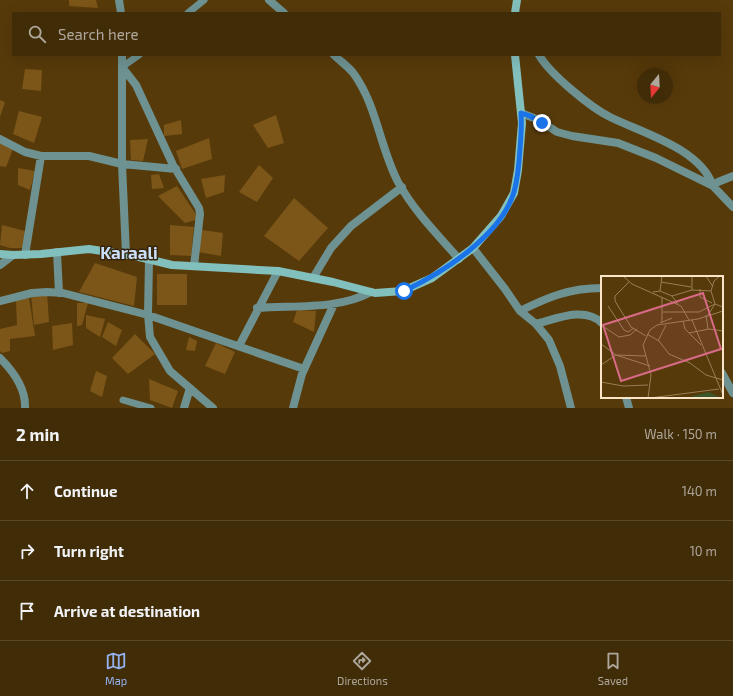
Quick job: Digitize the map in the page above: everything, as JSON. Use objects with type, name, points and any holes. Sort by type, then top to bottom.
[{"type":"street","points":[[119,0],[121,12]]},
{"type":"street","points":[[269,0],[283,12]]},
{"type":"street","points":[[515,12],[517,0]]},
{"type":"street","points":[[122,56],[122,164],[126,254]]},
{"type":"street","points":[[335,56],[354,74],[370,104],[391,165],[402,187],[423,219],[459,259]]},
{"type":"street","points":[[0,254],[13,255],[89,249],[126,254],[172,265],[278,272],[313,278],[371,292],[404,291],[432,278],[473,248],[502,216],[514,193],[518,170],[522,123],[515,56]]},
{"type":"street","points":[[540,56],[542,61],[556,75],[585,101],[610,117],[669,143],[690,158],[706,172],[713,186],[733,207]]},
{"type":"street","points":[[122,67],[136,85],[176,169],[199,208],[200,214],[194,266]]},
{"type":"street","points":[[521,113],[530,116],[557,132],[618,143],[656,158],[713,186]]},
{"type":"street","points":[[0,140],[26,152],[41,156],[89,156],[122,164],[176,169]]},
{"type":"street","points":[[25,254],[41,156]]},
{"type":"street","points":[[713,186],[722,180],[733,176]]},
{"type":"street","points":[[313,278],[332,248],[351,226],[402,187]]},
{"type":"street","points":[[473,248],[520,311],[536,324],[549,340],[560,366],[571,408]]},
{"type":"street","points":[[57,252],[58,293]]},
{"type":"street","points":[[0,265],[13,255]]},
{"type":"street","points":[[149,260],[148,315],[150,337],[170,371],[213,408]]},
{"type":"street","points":[[239,346],[257,308],[278,272]]},
{"type":"street","points":[[520,311],[549,296],[577,289],[601,288]]},
{"type":"street","points":[[257,308],[350,302],[371,292]]},
{"type":"street","points":[[0,301],[32,293],[58,293],[148,315],[304,369]]},
{"type":"street","points":[[293,408],[304,369],[334,304]]},
{"type":"street","points":[[536,324],[567,316],[584,314],[596,318],[601,322]]},
{"type":"street","points":[[0,358],[10,368],[23,391],[25,408]]},
{"type":"street","points":[[723,375],[733,393]]},
{"type":"street","points":[[184,408],[190,388]]},
{"type":"street","points":[[626,398],[629,408]]},
{"type":"lane","points":[[189,12],[204,0]]},
{"type":"lane","points":[[122,67],[138,56]]},
{"type":"lane","points":[[123,400],[150,408]]},
{"type":"building","points":[[69,0],[96,0],[98,8],[69,6]]},
{"type":"building","points":[[25,69],[42,70],[41,91],[22,89]]},
{"type":"building","points":[[0,100],[5,102],[0,117]]},
{"type":"building","points":[[19,111],[42,117],[34,143],[13,134]]},
{"type":"building","points":[[276,115],[284,143],[268,148],[253,125]]},
{"type":"building","points":[[181,120],[182,134],[164,136],[164,125]]},
{"type":"building","points":[[209,138],[212,159],[182,169],[176,151]]},
{"type":"building","points":[[148,139],[143,161],[131,160],[130,140]]},
{"type":"building","points":[[0,143],[13,149],[6,167],[0,166]]},
{"type":"building","points":[[259,165],[273,178],[257,202],[239,192]]},
{"type":"building","points":[[18,168],[35,171],[30,190],[18,185]]},
{"type":"building","points":[[159,174],[164,188],[152,189],[151,175]]},
{"type":"building","points":[[225,175],[224,192],[206,198],[201,179]]},
{"type":"building","points":[[177,186],[199,219],[185,223],[158,196]]},
{"type":"building","points":[[294,198],[328,228],[299,261],[264,236]]},
{"type":"building","points":[[2,225],[25,231],[23,248],[10,248],[0,245]]},
{"type":"building","points":[[170,225],[194,227],[191,256],[170,255]]},
{"type":"building","points":[[202,230],[223,233],[221,256],[198,252]]},
{"type":"building","points":[[95,263],[137,277],[134,306],[79,292]]},
{"type":"building","points":[[157,274],[187,274],[187,305],[157,305]]},
{"type":"building","points":[[47,293],[49,322],[34,325],[31,294]]},
{"type":"building","points":[[29,298],[35,336],[10,339],[10,351],[2,353],[0,351],[0,329],[17,325],[16,301]]},
{"type":"building","points":[[77,303],[88,303],[82,325],[77,326]]},
{"type":"building","points":[[297,310],[316,311],[314,332],[293,322]]},
{"type":"building","points":[[86,315],[105,319],[100,337],[86,328]]},
{"type":"building","points":[[108,322],[122,330],[116,346],[102,337]]},
{"type":"building","points":[[72,323],[73,345],[53,350],[52,326]]},
{"type":"building","points":[[135,334],[155,354],[128,374],[112,358]]},
{"type":"building","points":[[189,337],[197,341],[195,351],[186,350]]},
{"type":"building","points":[[216,343],[235,352],[225,374],[205,366]]},
{"type":"building","points":[[96,371],[107,376],[102,397],[90,391]]},
{"type":"building","points":[[149,379],[178,391],[172,408],[150,400]]},
{"type":"district","name":"Karaali","points":[[129,252]]},
{"type":"route","points":[[404,291],[432,278],[473,248],[502,216],[514,193],[518,170],[522,123],[521,113],[542,123]]}]
